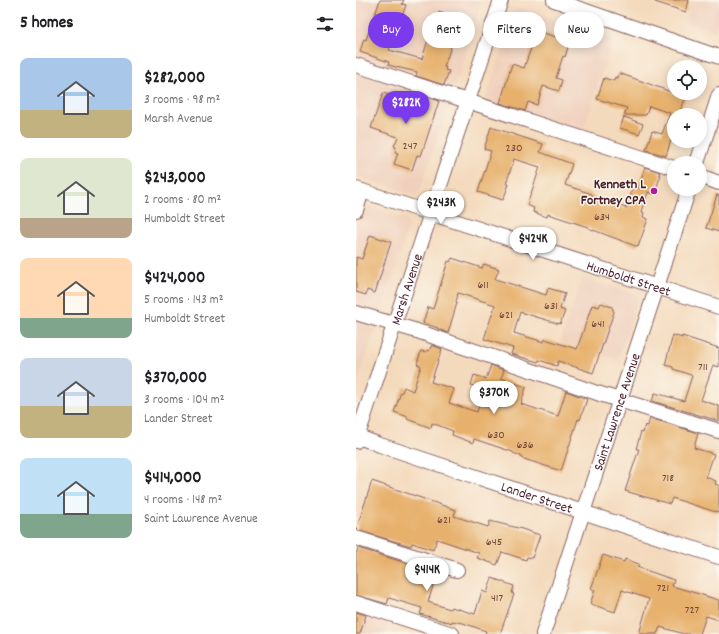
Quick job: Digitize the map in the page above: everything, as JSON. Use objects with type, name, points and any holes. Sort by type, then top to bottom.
[{"type":"street","name":"Marsh Avenue","points":[[356,438],[501,0]]},
{"type":"street","points":[[554,0],[719,57]]},
{"type":"street","points":[[356,65],[667,166]]},
{"type":"street","points":[[699,156],[719,95]]},
{"type":"street","points":[[707,179],[719,183]]},
{"type":"street","points":[[356,210],[359,190]]},
{"type":"street","name":"Humboldt Street","points":[[359,190],[719,307]]},
{"type":"street","name":"Saint Lawrence Avenue","points":[[543,634],[687,196]]},
{"type":"street","points":[[356,313],[394,324],[620,400],[719,431]]},
{"type":"street","name":"Lander Street","points":[[356,438],[719,557]]},
{"type":"street","points":[[356,538],[457,570]]},
{"type":"street","points":[[356,603],[452,634]]},
{"type":"shaded area","points":[[356,0],[477,0],[480,2],[481,6],[475,24],[475,12],[422,12],[422,48],[467,48],[419,193],[416,196],[356,176]]},
{"type":"shaded area","points":[[691,0],[719,0],[719,18],[715,31],[685,21]]},
{"type":"shaded area","points":[[522,9],[531,12],[515,12]]},
{"type":"shaded area","points":[[546,17],[554,20],[554,48],[604,48],[604,36],[613,39],[581,137],[484,105],[503,48],[546,48]]},
{"type":"shaded area","points":[[356,202],[403,218],[407,221],[409,227],[356,387]]},
{"type":"shaded area","points":[[583,277],[636,295],[638,301],[618,360],[560,342]]},
{"type":"shaded area","points":[[356,603],[391,615],[385,634],[356,634]]},
{"type":"building","points":[[380,0],[404,0],[402,4],[406,5],[404,12],[376,12]]},
{"type":"building","points":[[655,0],[689,0],[686,12],[655,2]]},
{"type":"building","points":[[368,34],[368,48],[390,48],[389,50],[422,59],[425,48],[450,48],[444,67],[446,67],[445,70],[449,71],[444,85],[416,76],[417,72],[388,65],[389,62],[360,52],[364,39],[366,40]]},
{"type":"building","points":[[546,34],[554,36],[554,48],[568,48],[565,57],[563,56],[556,78],[562,80],[559,91],[543,86],[537,105],[528,102],[525,111],[500,103],[512,64],[524,68],[531,48],[546,48]]},
{"type":"building","points":[[619,73],[667,90],[667,100],[685,100],[681,108],[667,108],[667,112],[649,106],[646,115],[624,115],[627,108],[597,99],[604,78],[614,81],[615,77],[618,78]]},
{"type":"building","points":[[413,92],[439,101],[421,156],[417,155],[412,170],[394,164],[398,153],[395,152],[396,147],[394,146],[398,137],[371,128],[383,93],[410,102]]},
{"type":"building","points":[[624,117],[643,124],[639,134],[620,128]]},
{"type":"building","points":[[667,121],[667,148],[668,148],[666,156],[646,150],[652,131],[662,134]]},
{"type":"building","points":[[491,127],[543,144],[540,152],[572,164],[565,185],[626,208],[633,188],[638,189],[645,167],[660,172],[659,174],[661,175],[654,194],[648,192],[642,212],[644,213],[643,217],[648,219],[638,247],[588,227],[548,214],[547,217],[533,212],[534,208],[527,205],[540,167],[514,159],[506,184],[509,184],[503,200],[478,192],[491,151],[484,149]]},
{"type":"building","points":[[717,195],[719,195],[719,232],[706,228]]},
{"type":"building","points":[[370,235],[391,242],[375,293],[367,290],[366,295],[356,292],[356,257],[362,259]]},
{"type":"building","points":[[452,258],[482,268],[484,264],[499,269],[495,279],[546,295],[548,288],[565,293],[560,309],[565,311],[560,324],[520,312],[514,333],[544,342],[545,339],[577,349],[592,305],[599,307],[601,303],[612,307],[614,312],[593,373],[558,361],[557,366],[539,360],[538,362],[511,354],[513,348],[484,339],[495,305],[458,293],[457,303],[448,333],[423,323],[428,307],[433,309],[448,261],[450,262]]},
{"type":"building","points":[[673,335],[682,338],[682,336],[719,348],[719,367],[713,365],[701,400],[719,406],[719,421],[652,401],[655,393],[684,401],[692,376],[665,365]]},
{"type":"building","points":[[432,345],[442,349],[431,382],[454,389],[449,403],[477,412],[484,389],[471,385],[474,375],[486,379],[491,365],[504,370],[501,378],[526,387],[521,404],[558,416],[566,391],[587,399],[580,420],[578,419],[561,471],[521,458],[521,456],[513,452],[474,439],[473,443],[452,435],[453,431],[432,423],[431,428],[407,419],[408,417],[394,412],[404,387],[413,391],[421,366],[417,364],[421,351],[429,351]]},
{"type":"building","points":[[650,418],[698,433],[694,448],[714,454],[706,477],[716,481],[715,484],[719,485],[719,513],[672,498],[670,504],[625,491],[639,449],[636,449],[641,432],[643,433],[645,425],[648,426]]},
{"type":"building","points":[[372,481],[456,510],[454,516],[488,527],[490,521],[540,535],[532,558],[527,557],[526,560],[502,552],[497,565],[477,558],[479,553],[437,539],[433,550],[412,543],[411,546],[356,530]]},
{"type":"building","points":[[358,548],[406,563],[410,566],[410,568],[436,577],[428,602],[450,609],[451,607],[475,614],[482,591],[487,593],[492,578],[514,586],[512,593],[514,594],[500,634],[485,634],[486,631],[463,623],[452,621],[451,623],[420,614],[422,608],[389,598],[387,604],[356,595],[356,554]]},
{"type":"building","points":[[603,555],[624,562],[625,559],[639,564],[637,567],[674,580],[672,586],[719,600],[719,620],[706,616],[700,634],[684,634],[660,627],[657,634],[639,634],[649,599],[622,590],[615,612],[590,604],[595,590],[591,589]]},
{"type":"building","points":[[356,612],[366,615],[360,634],[356,634]]},
{"type":"place","name":"Kenneth L Fortney CPA","points":[[654,191]]}]
